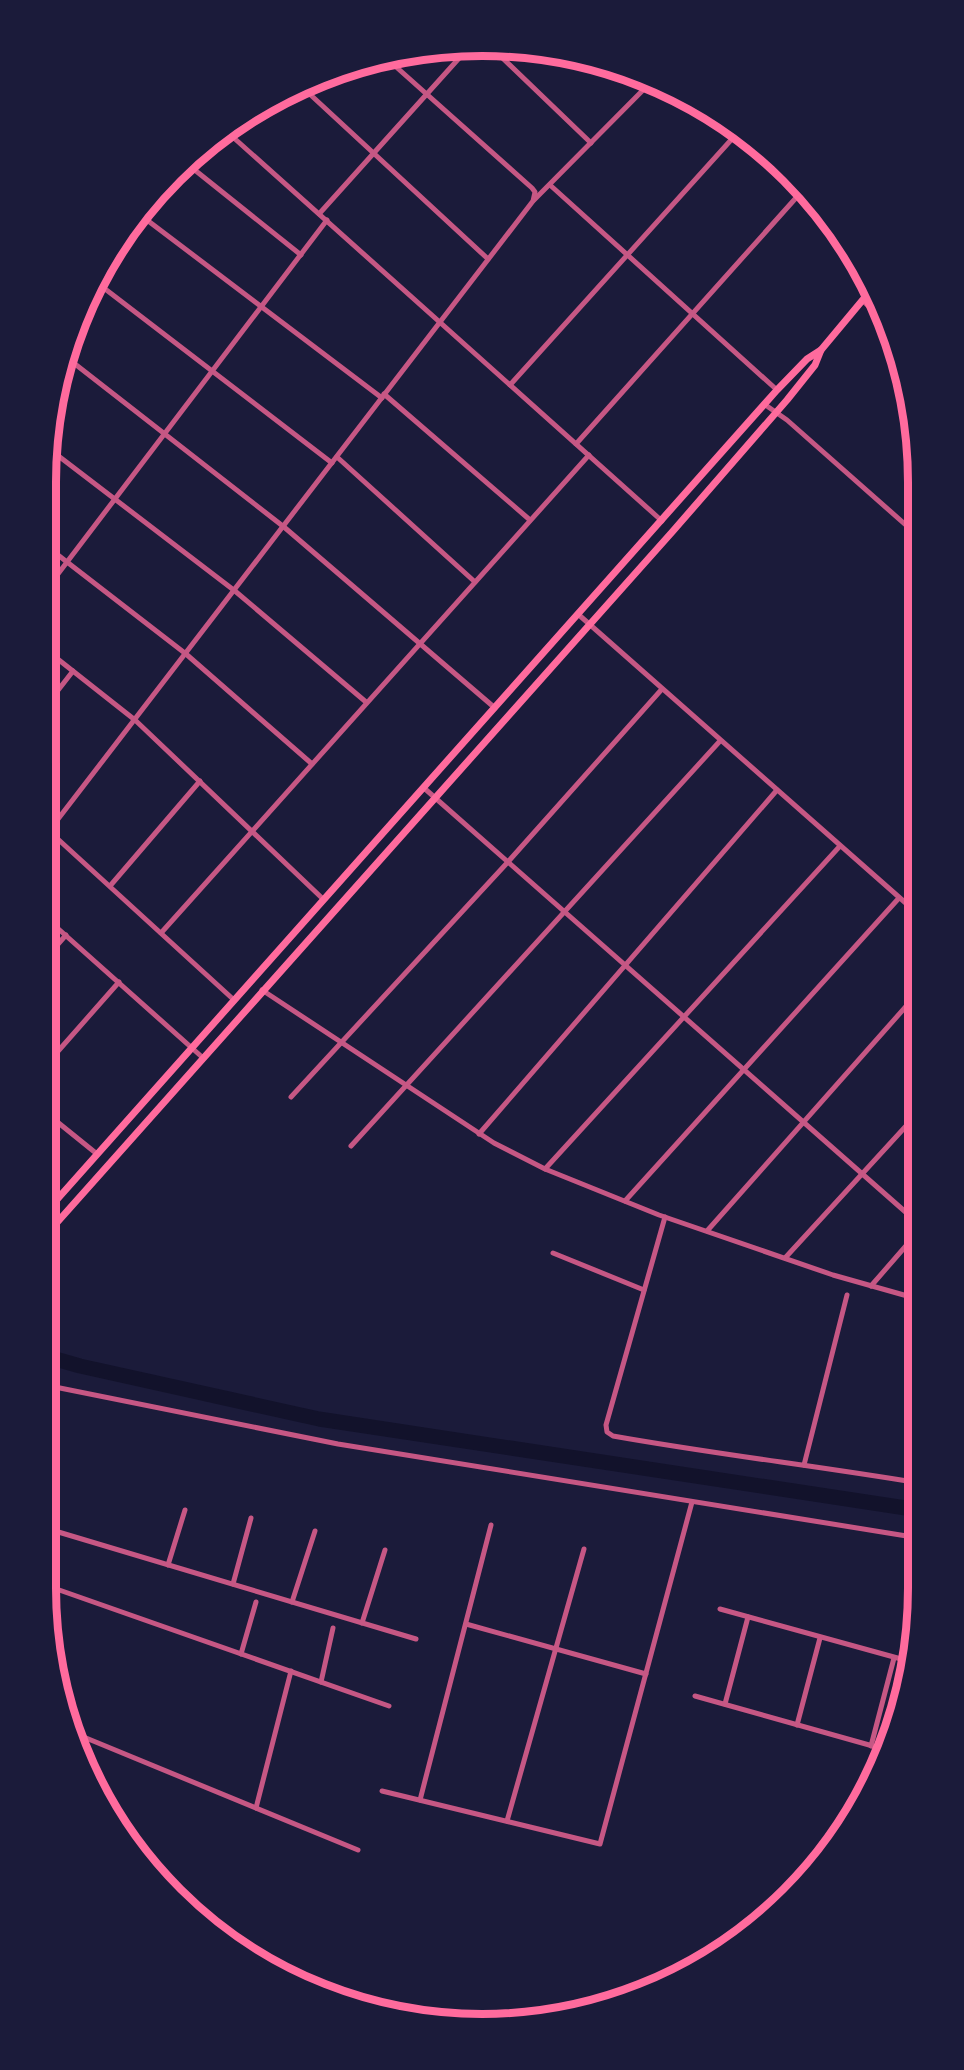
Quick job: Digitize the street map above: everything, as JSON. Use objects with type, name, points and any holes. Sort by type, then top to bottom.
[{"type":"main road","points":[[56,1201],[579,615],[764,404],[807,359],[821,350],[866,296]]},
{"type":"main road","points":[[56,1223],[776,412],[815,365],[821,350]]},
{"type":"street","points":[[319,214],[461,56]]},
{"type":"street","points":[[500,56],[591,143]]},
{"type":"street","points":[[394,65],[532,188],[535,192],[533,201]]},
{"type":"street","points":[[56,821],[533,201],[645,88]]},
{"type":"street","points":[[308,93],[488,259]]},
{"type":"street","points":[[232,136],[662,521]]},
{"type":"street","points":[[510,385],[733,138]]},
{"type":"street","points":[[193,168],[301,255]]},
{"type":"street","points":[[549,185],[777,390]]},
{"type":"street","points":[[576,444],[798,196]]},
{"type":"street","points":[[146,219],[383,396],[530,520]]},
{"type":"street","points":[[56,576],[327,220]]},
{"type":"street","points":[[102,287],[332,463]]},
{"type":"street","points":[[863,301],[872,309]]},
{"type":"street","points":[[73,362],[284,527],[495,708]]},
{"type":"street","points":[[764,404],[908,527]]},
{"type":"street","points":[[56,454],[235,591],[366,702]]},
{"type":"street","points":[[161,933],[253,833],[366,702],[589,455]]},
{"type":"street","points":[[337,457],[475,582]]},
{"type":"street","points":[[56,554],[186,654],[312,764]]},
{"type":"street","points":[[579,615],[908,906]]},
{"type":"street","points":[[56,658],[135,720],[323,899]]},
{"type":"street","points":[[56,693],[73,671]]},
{"type":"street","points":[[291,1097],[507,863],[662,689]]},
{"type":"street","points":[[351,1146],[408,1087],[720,741]]},
{"type":"street","points":[[110,886],[200,781]]},
{"type":"street","points":[[424,788],[682,1018],[908,1214]]},
{"type":"street","points":[[479,1134],[777,790]]},
{"type":"street","points":[[56,841],[110,886],[234,1000]]},
{"type":"street","points":[[546,1169],[840,846]]},
{"type":"street","points":[[625,1201],[899,898]]},
{"type":"street","points":[[56,926],[202,1057]]},
{"type":"street","points":[[56,946],[66,935]]},
{"type":"street","points":[[56,1053],[118,982]]},
{"type":"street","points":[[262,990],[479,1134],[546,1169],[707,1231],[870,1286],[908,1296]]},
{"type":"street","points":[[707,1231],[908,1004]]},
{"type":"street","points":[[56,1121],[97,1154]]},
{"type":"street","points":[[785,1258],[908,1124]]},
{"type":"street","points":[[665,1216],[606,1425],[607,1432],[612,1436],[745,1459],[804,1465],[908,1481]]},
{"type":"street","points":[[870,1286],[908,1243]]},
{"type":"street","points":[[553,1253],[644,1290]]},
{"type":"street","points":[[804,1465],[847,1295]]},
{"type":"street","points":[[56,1387],[338,1444],[908,1536]]},
{"type":"street","points":[[382,1791],[600,1845],[692,1502]]},
{"type":"street","points":[[168,1565],[185,1510]]},
{"type":"street","points":[[232,1584],[251,1518]]},
{"type":"street","points":[[420,1800],[491,1525]]},
{"type":"street","points":[[56,1531],[416,1640]]},
{"type":"street","points":[[292,1602],[315,1531]]},
{"type":"street","points":[[507,1821],[554,1648],[584,1549]]},
{"type":"street","points":[[362,1623],[385,1550]]},
{"type":"street","points":[[56,1589],[389,1706]]},
{"type":"street","points":[[241,1654],[256,1602]]},
{"type":"street","points":[[720,1609],[902,1660]]},
{"type":"street","points":[[725,1704],[748,1617]]},
{"type":"street","points":[[466,1624],[646,1674]]},
{"type":"street","points":[[321,1682],[333,1628]]},
{"type":"street","points":[[797,1725],[820,1638]]},
{"type":"street","points":[[871,1746],[894,1658]]},
{"type":"street","points":[[256,1808],[291,1671]]},
{"type":"street","points":[[695,1696],[877,1748]]},
{"type":"street","points":[[82,1737],[358,1850]]},
{"type":"waterway","points":[[56,1359],[319,1419],[908,1508]]}]
